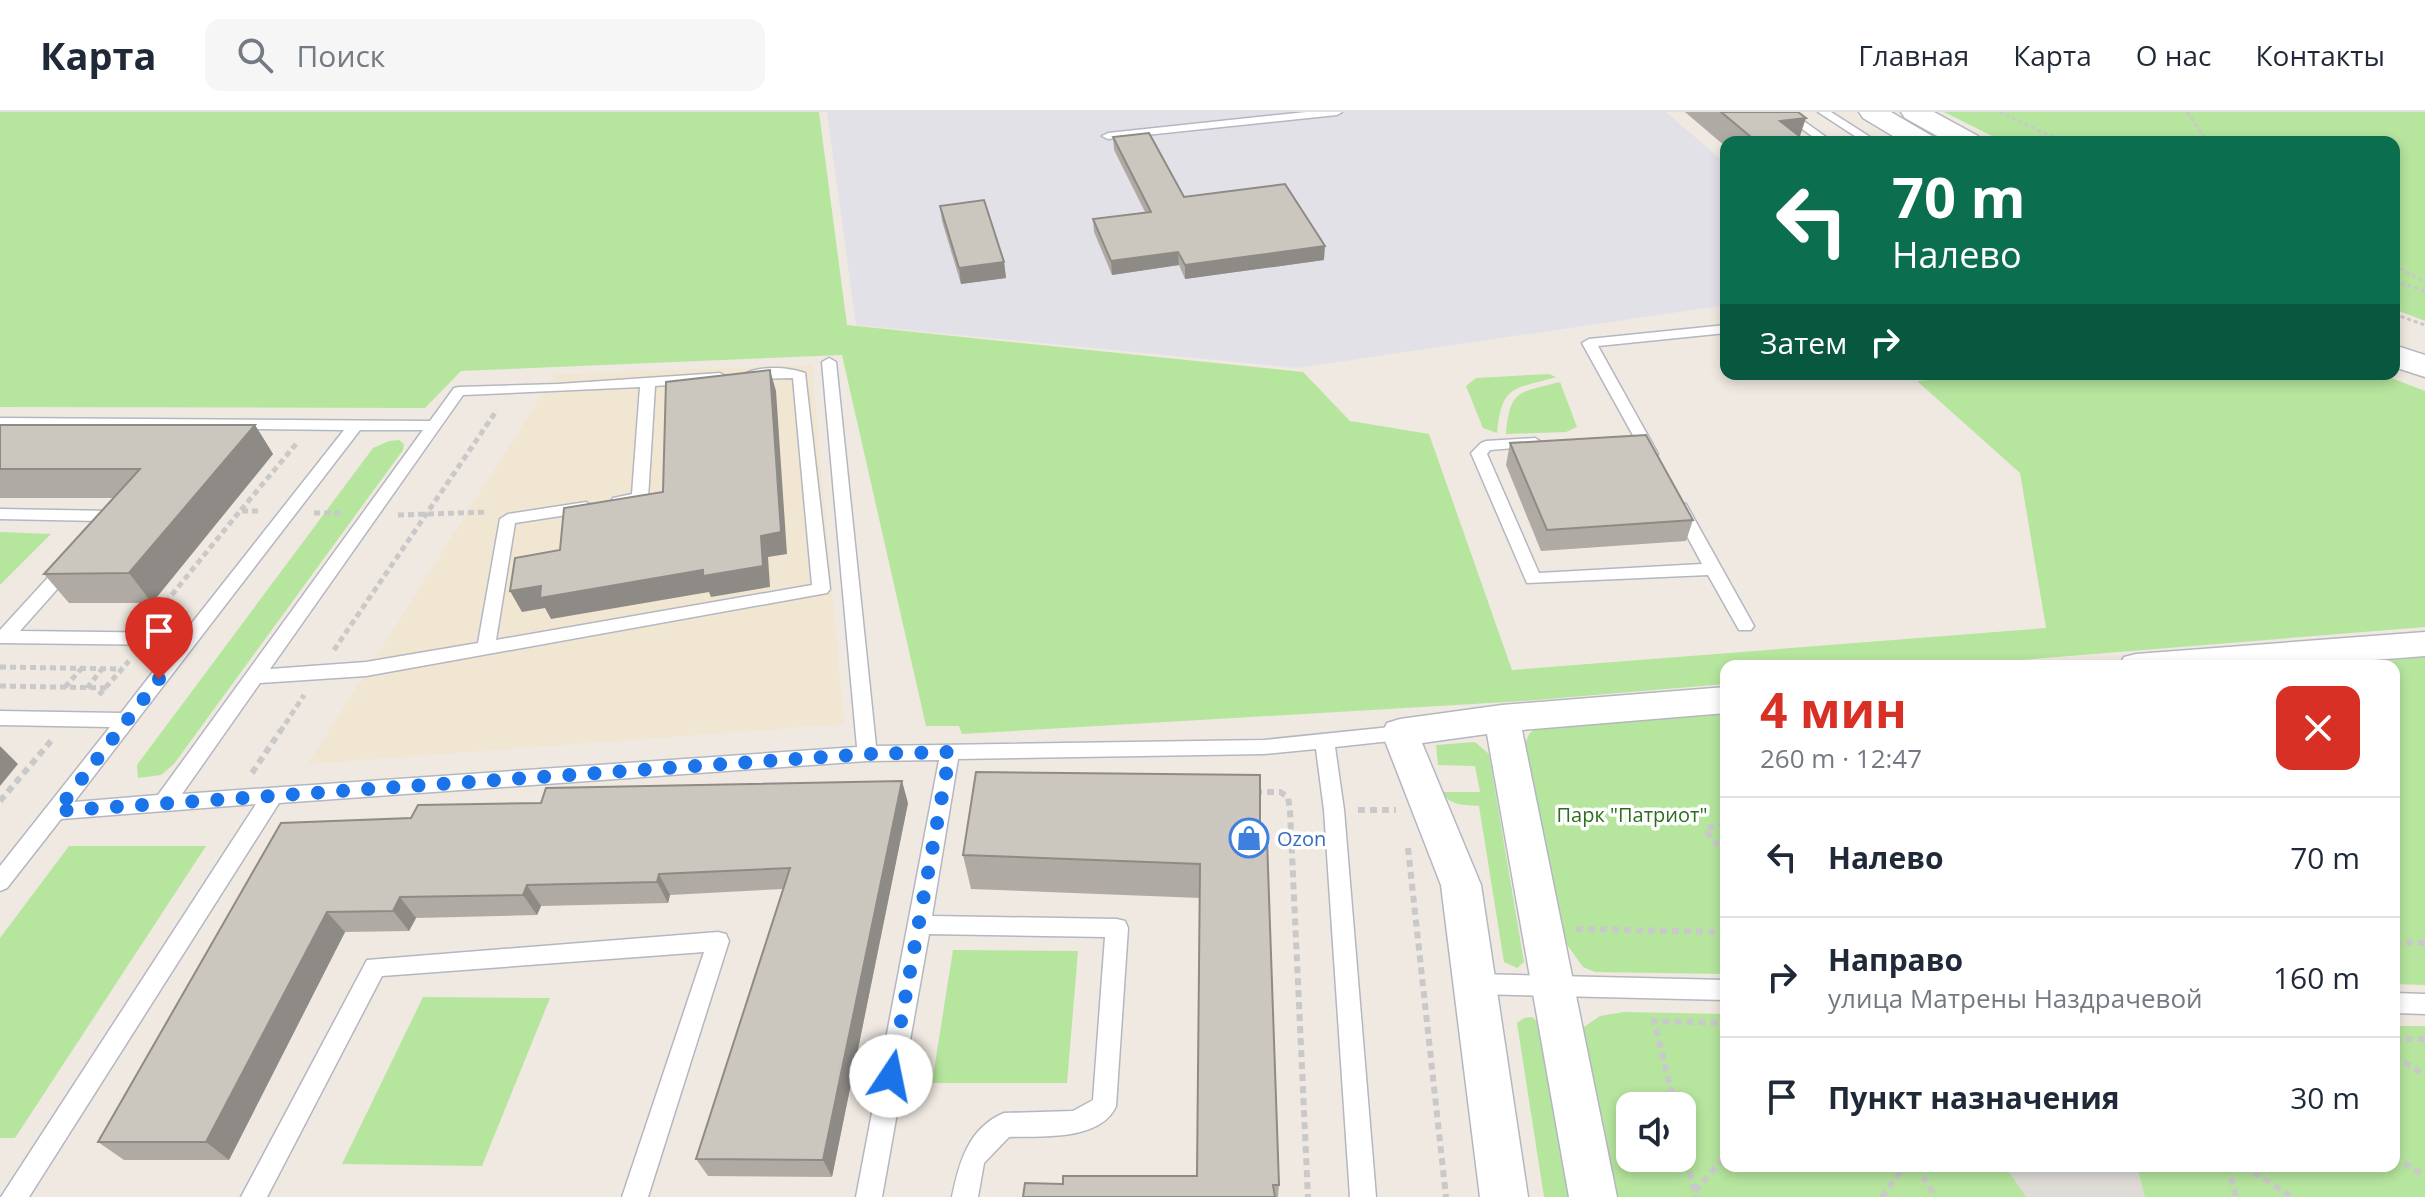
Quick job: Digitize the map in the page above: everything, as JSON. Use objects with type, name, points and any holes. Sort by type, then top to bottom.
[{"type":"main road","points":[[1872,112],[1912,136]]},
{"type":"main road","points":[[1914,112],[1957,136]]},
{"type":"main road","points":[[2400,329],[2425,339]]},
{"type":"main road","points":[[2400,357],[2425,367]]},
{"type":"street","points":[[2215,660],[2425,644]]},
{"type":"street","points":[[1504,1197],[1461,885],[1400,733],[1502,718],[1720,700]]},
{"type":"street","points":[[1502,718],[1593,1197]]},
{"type":"lane","points":[[1108,136],[1337,112]]},
{"type":"lane","points":[[1784,112],[1818,136]]},
{"type":"lane","points":[[1823,112],[1862,136]]},
{"type":"lane","points":[[1655,462],[1632,436],[1589,343],[1720,330]]},
{"type":"lane","points":[[829,362],[867,754]]},
{"type":"lane","points":[[164,803],[459,391],[789,372],[800,376],[821,589],[366,669],[255,677]]},
{"type":"lane","points":[[486,648],[508,519],[640,498],[648,381]]},
{"type":"lane","points":[[0,422],[433,426]]},
{"type":"lane","points":[[0,882],[355,426]]},
{"type":"lane","points":[[1548,442],[1486,446],[1479,453],[1533,579],[1713,569]]},
{"type":"lane","points":[[1669,489],[1745,626]]},
{"type":"lane","points":[[0,514],[113,516],[2,637]]},
{"type":"lane","points":[[2,637],[191,639]]},
{"type":"lane","points":[[0,718],[128,720]]},
{"type":"lane","points":[[57,811],[867,754],[1264,747],[1400,733]]},
{"type":"lane","points":[[1324,740],[1334,810],[1363,1197]]},
{"type":"lane","points":[[869,1197],[950,752]]},
{"type":"lane","points":[[14,1197],[274,794]]},
{"type":"lane","points":[[920,925],[1117,928],[1104,1106],[1076,1123],[1004,1125],[973,1157],[965,1197]]},
{"type":"lane","points":[[254,1197],[375,967],[718,941],[635,1197]]},
{"type":"lane","points":[[1475,984],[1720,990]]},
{"type":"lane","points":[[2400,1003],[2425,1004]]},
{"type":"path","points":[[1999,112],[2051,136]]},
{"type":"path","points":[[2187,112],[2204,136]]},
{"type":"path","points":[[2400,268],[2425,282]]},
{"type":"path","points":[[2400,283],[2425,291]]},
{"type":"path","points":[[2400,316],[2425,325]]},
{"type":"path","points":[[249,777],[511,389]]},
{"type":"path","points":[[240,511],[312,425]]},
{"type":"path","points":[[0,667],[122,669]]},
{"type":"path","points":[[65,687],[81,668]]},
{"type":"path","points":[[87,688],[103,669]]},
{"type":"path","points":[[0,686],[108,688]]},
{"type":"path","points":[[1249,792],[1280,792],[1288,797],[1308,1197]]},
{"type":"path","points":[[1290,811],[1403,810]]},
{"type":"path","points":[[1720,825],[1706,828],[1710,839],[1720,845]]},
{"type":"path","points":[[1407,841],[1446,1197]]},
{"type":"path","points":[[1543,929],[1720,932]]},
{"type":"path","points":[[2400,942],[2425,943]]},
{"type":"path","points":[[1672,1092],[1654,1021],[1720,1023]]},
{"type":"path","points":[[2400,1039],[2425,1039]]},
{"type":"path","points":[[2400,1060],[2425,1075]]},
{"type":"path","points":[[2400,1161],[2425,1176]]},
{"type":"path","points":[[1696,1194],[1720,1163]]},
{"type":"path","points":[[1691,1172],[1696,1194]]},
{"type":"path","points":[[1882,1197],[1901,1172]]},
{"type":"path","points":[[1920,1172],[1935,1197]]},
{"type":"path","points":[[2230,1172],[2236,1197]]},
{"type":"path","points":[[2253,1172],[2292,1197]]},
{"type":"shaded area","points":[[827,112],[1666,112],[1720,159],[1720,306],[1297,368],[856,325]]},
{"type":"shaded area","points":[[812,365],[844,724],[308,764],[555,374]]},
{"type":"shaded area","points":[[2009,1172],[2139,1172],[2145,1197],[2026,1197]]},
{"type":"green space","points":[[0,112],[819,112],[847,325],[1303,372],[1350,421],[1429,434],[1512,670],[2046,628],[2020,473],[1917,381],[1928,380],[2397,380],[2425,391],[2425,627],[2021,660],[1720,660],[1720,685],[1523,701],[962,734],[959,726],[926,726],[842,355],[461,371],[425,408],[0,407]]},
{"type":"green space","points":[[1944,112],[2425,112],[2425,321],[2400,311],[2400,136],[1992,136]]},
{"type":"green space","points":[[1549,374],[1556,377],[1520,388],[1507,397],[1502,405],[1497,433],[1483,428],[1466,386],[1476,378]]},
{"type":"green space","points":[[1560,382],[1577,427],[1566,432],[1506,434],[1510,408],[1519,395]]},
{"type":"green space","points":[[399,440],[404,444],[403,450],[174,764],[161,775],[138,778],[137,765],[373,448]]},
{"type":"green space","points":[[0,532],[51,534],[0,585]]},
{"type":"green space","points":[[2425,657],[2425,985],[2400,984],[2400,660],[2395,660]]},
{"type":"green space","name":"Парк \"Патриот\"","points":[[1720,712],[1720,974],[1595,972],[1583,967],[1563,939],[1523,749],[1529,734],[1537,727]]},
{"type":"green space","points":[[1475,742],[1489,754],[1524,962],[1517,968],[1504,962],[1479,806],[1454,802],[1442,792],[1480,792],[1475,766],[1438,765],[1436,745]]},
{"type":"green space","points":[[69,846],[206,846],[15,1138],[0,1138],[0,938]]},
{"type":"green space","points":[[953,950],[1078,951],[1067,1083],[932,1083]]},
{"type":"green space","points":[[423,997],[550,998],[482,1166],[342,1164]]},
{"type":"green space","points":[[1624,1012],[1720,1014],[1720,1172],[2400,1172],[2400,1026],[2425,1026],[2425,1197],[1612,1197],[1583,1044],[1584,1027],[1600,1016]]},
{"type":"green space","points":[[1532,1017],[1541,1025],[1569,1197],[1544,1197],[1517,1023]]},
{"type":"building","points":[[1721,112],[1798,112],[1806,118],[1780,121],[1799,136],[1750,136]]},
{"type":"building","points":[[1149,133],[1184,197],[1285,184],[1325,246],[1185,265],[1178,252],[1111,261],[1093,219],[1151,212],[1113,137]]},
{"type":"building","points":[[984,200],[1004,262],[959,268],[940,206]]},
{"type":"building","points":[[770,370],[781,532],[761,536],[763,566],[703,576],[703,570],[540,598],[541,586],[510,591],[515,558],[560,550],[564,508],[663,492],[666,382]]},
{"type":"building","points":[[0,425],[255,425],[129,573],[44,574],[140,469],[0,469]]},
{"type":"building","points":[[1646,435],[1693,520],[1547,530],[1510,443]]},
{"type":"building","points":[[976,772],[1260,775],[1260,839],[1267,839],[1279,1185],[1273,1185],[1275,1197],[1023,1197],[1025,1183],[1063,1184],[1063,1176],[1197,1176],[1200,864],[963,855]]},
{"type":"building","points":[[902,781],[823,1160],[696,1159],[790,868],[659,874],[657,882],[527,885],[523,895],[400,897],[393,911],[327,912],[206,1142],[98,1142],[281,823],[411,818],[418,805],[541,803],[546,788]]},
{"type":"place","name":"Ozon","points":[[1249,838]]},
{"type":"route","points":[[159,679],[57,811],[867,754],[950,752],[891,1076]]}]
